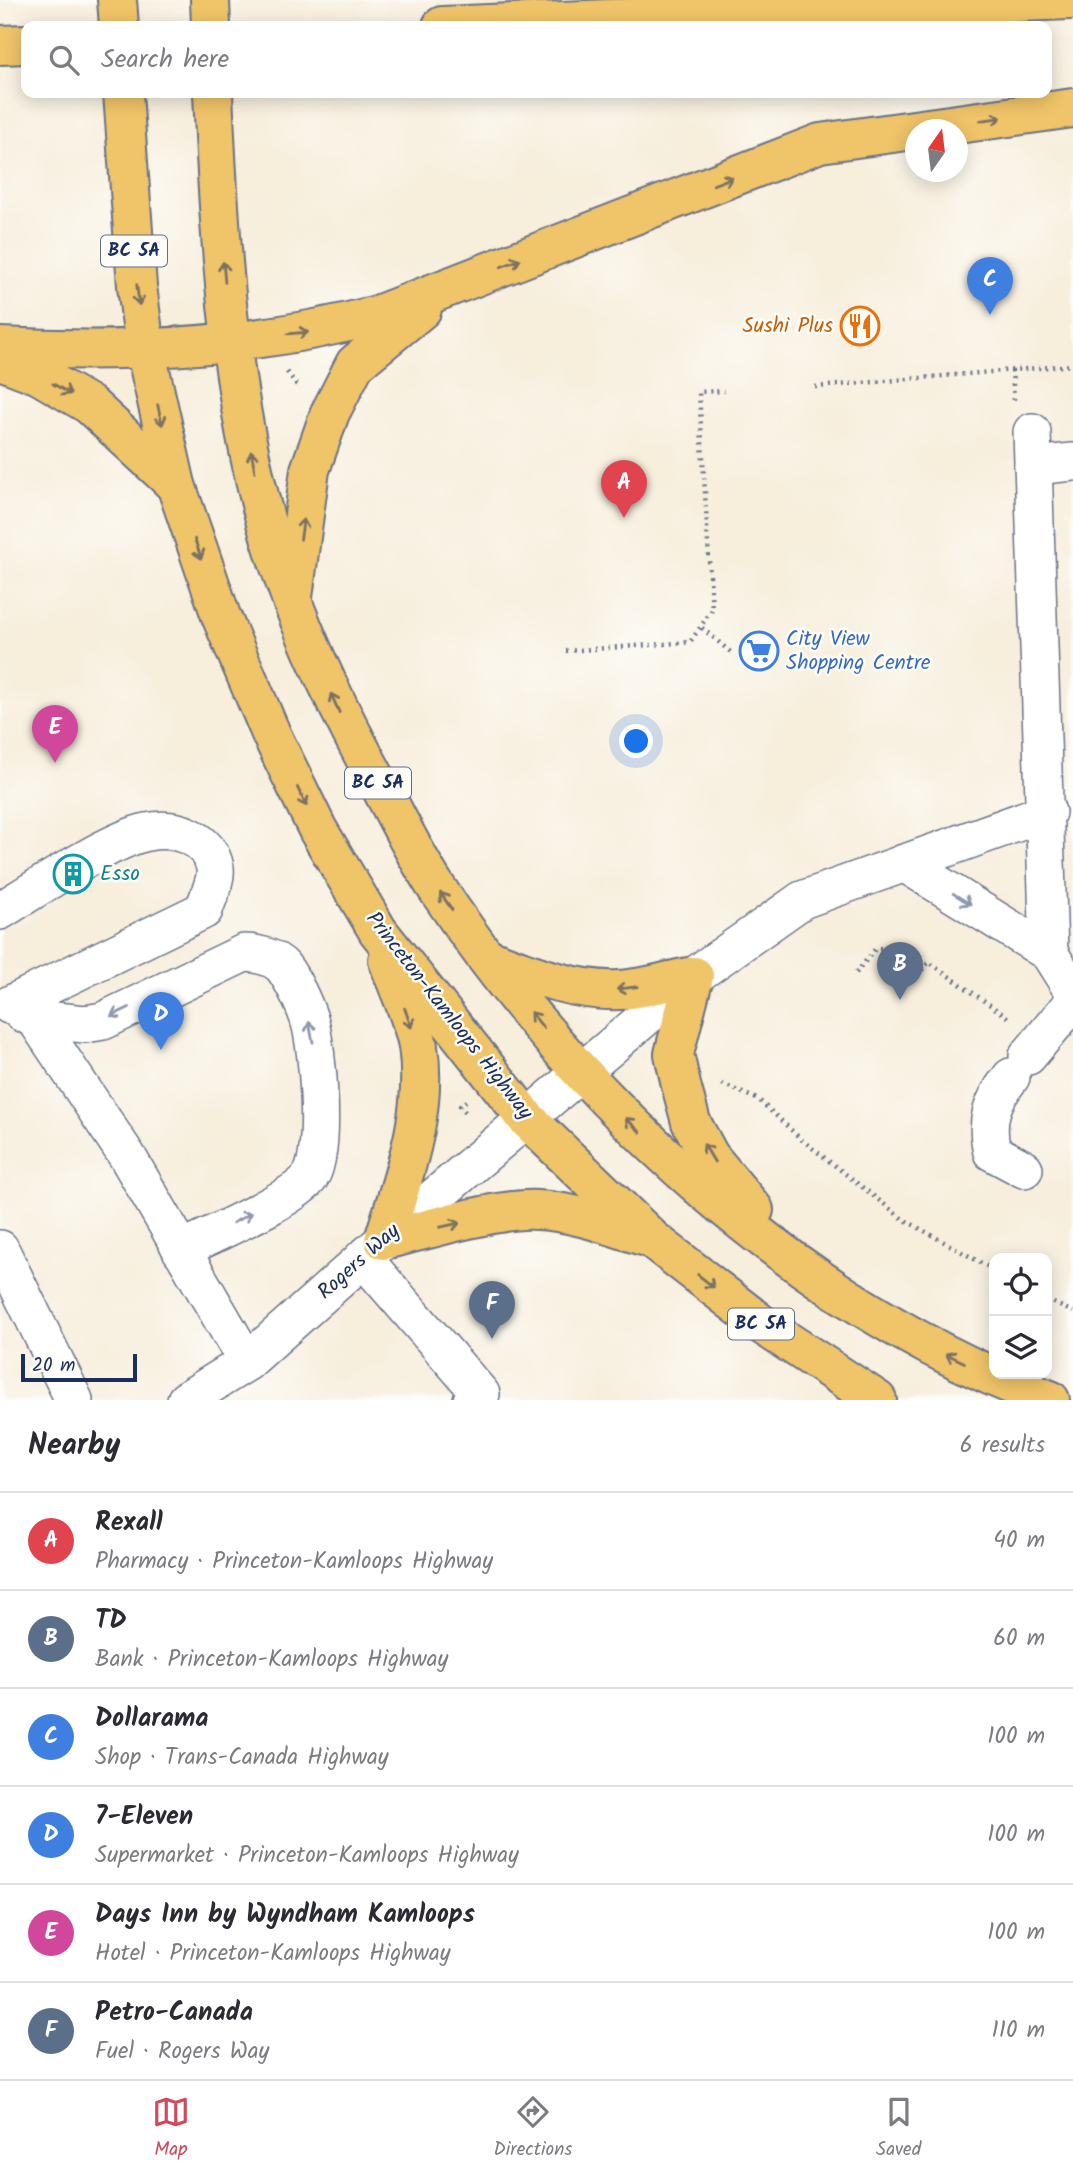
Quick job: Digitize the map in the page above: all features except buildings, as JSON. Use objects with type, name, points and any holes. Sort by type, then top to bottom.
[{"type":"main road","points":[[117,0],[119,21]]},
{"type":"main road","points":[[210,0],[211,21]]},
{"type":"main road","points":[[563,21],[1070,0]]},
{"type":"main road","points":[[0,45],[21,44]]},
{"type":"main road","name":"Princeton-Kamloops Highway","points":[[123,98],[145,348],[176,485],[221,616],[272,736],[318,830],[378,931],[526,1118],[652,1239],[764,1326],[877,1400]]},
{"type":"main road","name":"BC 5A","points":[[213,98],[230,340],[261,505],[292,597],[337,709],[434,883],[486,957],[581,1073],[703,1191],[798,1262],[911,1337],[1016,1387],[1050,1400]]},
{"type":"main road","points":[[0,347],[85,352],[314,332],[377,315],[820,143],[1073,108]]},
{"type":"main road","points":[[292,597],[310,470],[336,401],[355,363],[448,288]]},
{"type":"main road","points":[[0,360],[39,375],[90,405],[176,485]]},
{"type":"main road","points":[[373,1249],[410,1154],[421,1100],[418,1045],[378,931]]},
{"type":"main road","points":[[486,957],[531,974],[607,989],[619,990],[694,976],[674,1054],[691,1122],[710,1157],[798,1262]]},
{"type":"main road","points":[[373,1249],[502,1213],[536,1209],[580,1216],[652,1239]]},
{"type":"street","points":[[1073,462],[1033,449],[1047,811],[1061,954],[1073,991]]},
{"type":"street","name":"Rogers Way","points":[[186,1400],[247,1362],[373,1249],[694,976],[802,900],[1047,811]]},
{"type":"street","points":[[0,911],[110,848],[148,831],[190,834],[207,847],[215,870],[204,910],[15,1010]]},
{"type":"street","points":[[904,863],[1061,954]]},
{"type":"street","points":[[15,1010],[85,1024],[103,1021],[244,953],[253,953],[282,966],[308,1017],[313,1034],[320,1124],[318,1157],[311,1176],[295,1193],[181,1250]]},
{"type":"street","points":[[1024,1169],[992,1152],[986,1128],[999,1092],[1073,1002]]},
{"type":"street","points":[[15,1010],[120,1144],[247,1362]]},
{"type":"street","points":[[0,1248],[74,1400]]},
{"type":"street","points":[[373,1249],[481,1394],[472,1400]]},
{"type":"path","points":[[281,365],[303,393]]},
{"type":"path","points":[[815,387],[1073,365]]},
{"type":"path","points":[[566,651],[690,642],[702,628],[712,610],[699,392],[724,391]]},
{"type":"path","points":[[702,628],[734,655]]},
{"type":"path","points":[[856,973],[876,948],[884,946],[896,949],[923,969],[929,962],[1012,1020]]},
{"type":"path","points":[[717,1082],[759,1100],[802,1140],[902,1219],[989,1267]]},
{"type":"path","points":[[1052,1302],[1073,1312]]},
{"type":"place","name":"Dollarama","points":[[990,315]]},
{"type":"place","name":"Sushi Plus","points":[[860,326]]},
{"type":"place","name":"Rexall","points":[[624,518]]},
{"type":"place","name":"City View Shopping Centre","points":[[759,651]]},
{"type":"place","name":"Days Inn by Wyndham Kamloops","points":[[55,763]]},
{"type":"place","name":"Esso","points":[[73,874]]},
{"type":"place","name":"TD","points":[[900,1000]]},
{"type":"place","name":"7-Eleven","points":[[161,1050]]},
{"type":"place","name":"Petro-Canada","points":[[492,1339]]}]
